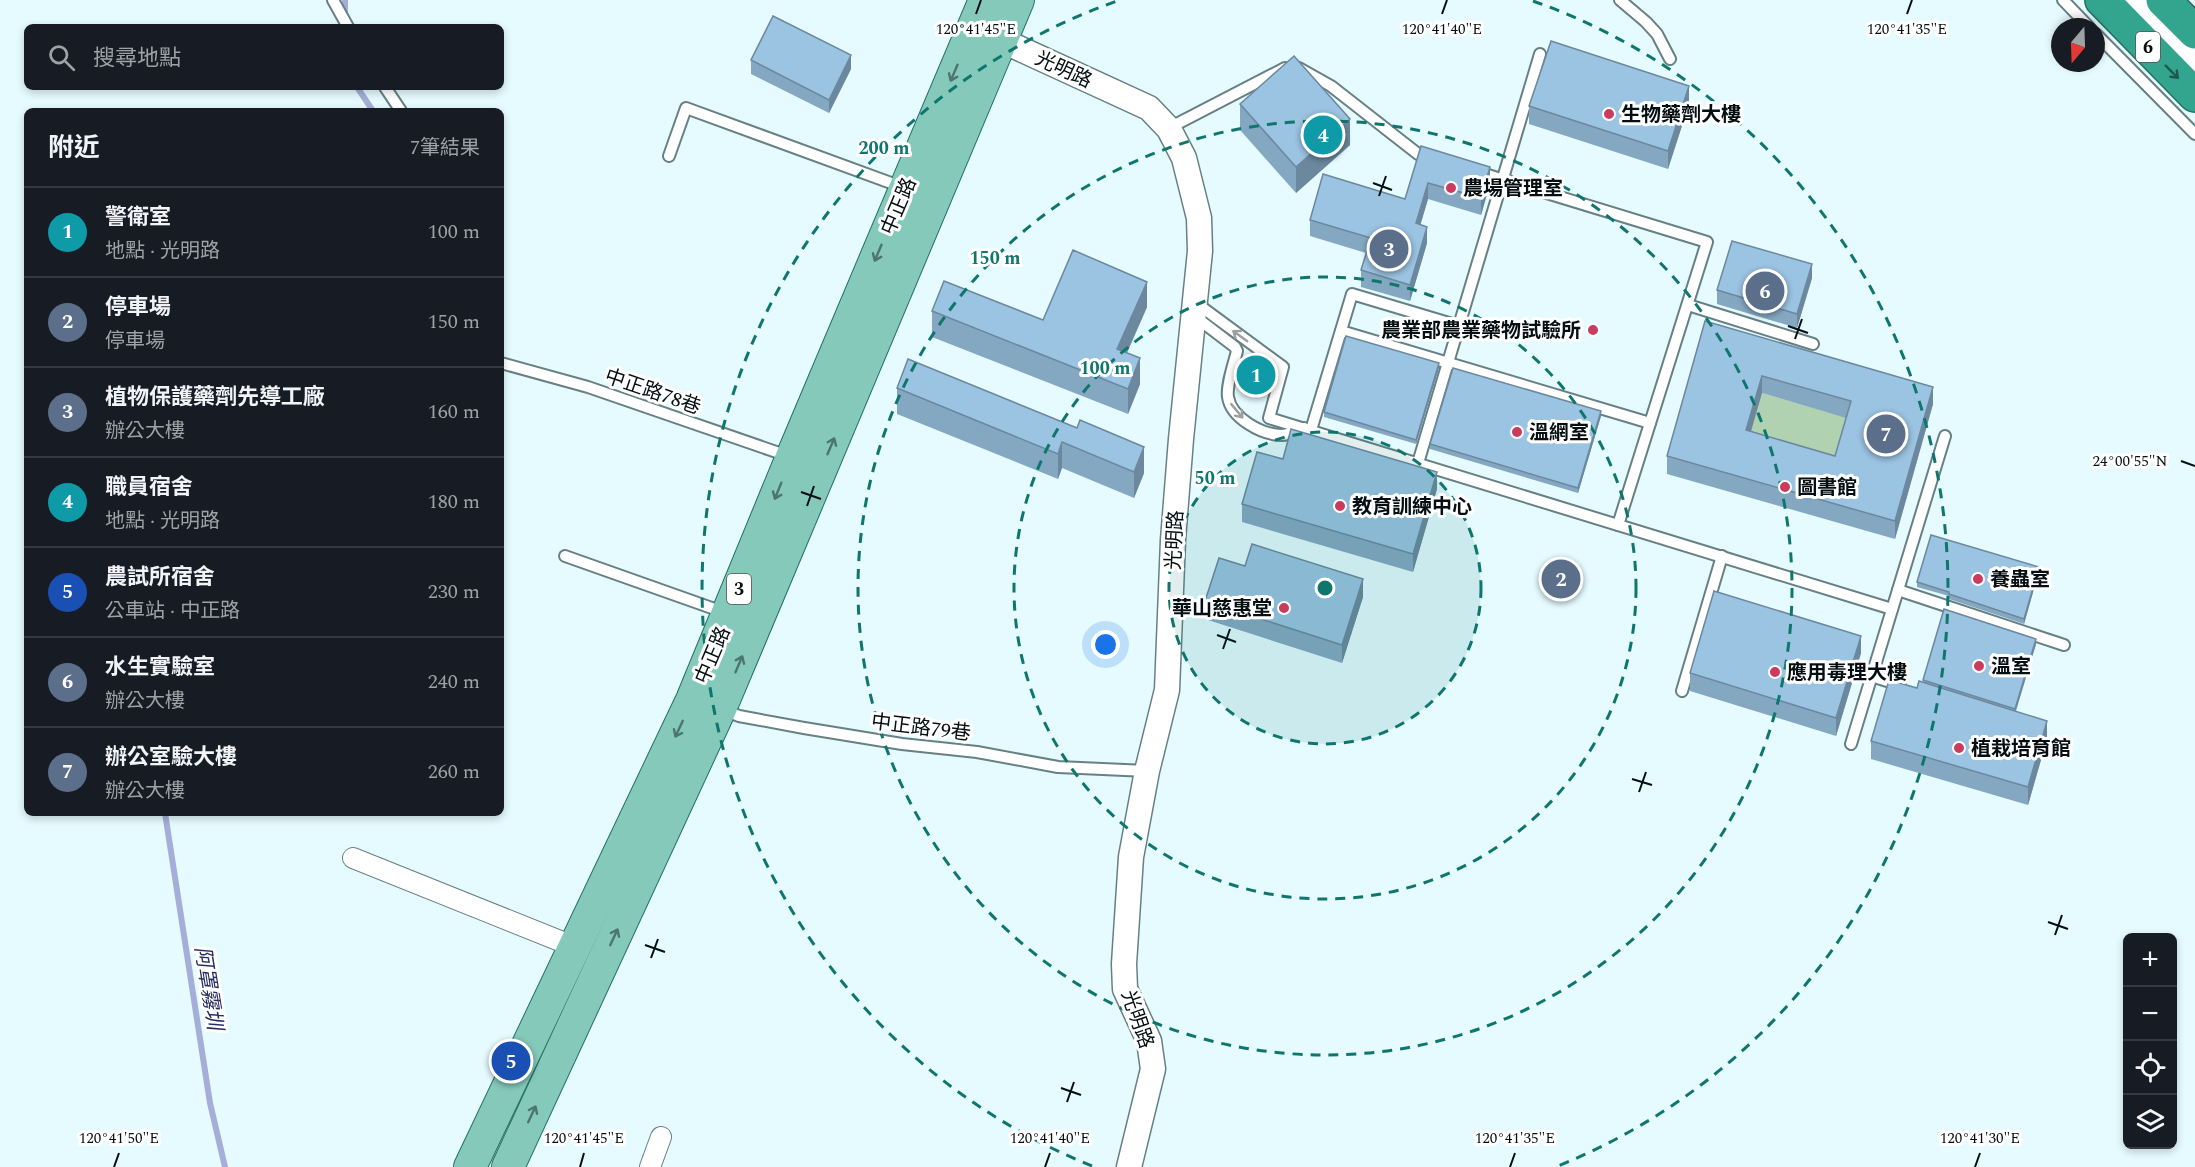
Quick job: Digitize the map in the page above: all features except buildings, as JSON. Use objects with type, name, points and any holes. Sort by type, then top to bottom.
[{"type":"highway","name":"6","points":[[2102,0],[2195,94]]},
{"type":"highway","name":"6","points":[[2163,0],[2195,32]]},
{"type":"main road","name":"中正路","points":[[470,1167],[575,947],[706,705],[729,614],[792,457],[985,0]]},
{"type":"main road","name":"中正路","points":[[508,1167],[706,705],[1003,41],[1018,0]]},
{"type":"street","points":[[2133,0],[2195,63]]},
{"type":"street","name":"光明路","points":[[972,31],[1003,41],[1149,108],[1169,129],[1184,158],[1199,218],[1200,251],[1173,540],[1167,690],[1147,771],[1131,857],[1124,964],[1125,989],[1149,1041],[1153,1070],[1129,1167]]},
{"type":"street","points":[[353,858],[575,947]]},
{"type":"street","points":[[650,1167],[661,1137]]},
{"type":"lane","points":[[333,0],[346,24]]},
{"type":"lane","points":[[1620,0],[1657,34],[1670,58]]},
{"type":"lane","points":[[2063,0],[2081,18]]},
{"type":"lane","points":[[2105,43],[2195,134]]},
{"type":"lane","points":[[1418,463],[1540,54]]},
{"type":"lane","points":[[1169,129],[1292,64],[1331,86],[1418,154],[1439,160]]},
{"type":"lane","points":[[387,90],[399,108]]},
{"type":"lane","points":[[669,156],[686,108],[905,188]]},
{"type":"lane","points":[[1470,170],[1707,242],[1618,525]]},
{"type":"lane","points":[[1308,429],[1352,294],[1459,326]]},
{"type":"lane","points":[[1688,305],[1813,344]]},
{"type":"lane","points":[[1194,309],[1235,346],[1237,351],[1227,395],[1236,412],[1257,429],[1270,433],[1283,436],[1308,429]]},
{"type":"lane","points":[[1194,309],[1283,367],[1269,418],[1892,609]]},
{"type":"lane","points":[[1341,331],[1650,423]]},
{"type":"lane","name":"中正路78巷","points":[[504,364],[588,387],[792,457]]},
{"type":"lane","points":[[1851,744],[1945,436]]},
{"type":"lane","points":[[565,556],[729,614]]},
{"type":"lane","points":[[1682,691],[1722,556]]},
{"type":"lane","points":[[1898,590],[2064,645]]},
{"type":"lane","points":[[1871,676],[1916,690]]},
{"type":"lane","name":"中正路79巷","points":[[706,705],[759,720],[902,744],[977,752],[1058,767],[1147,771]]},
{"type":"green space","points":[[1762,393],[1851,419],[1835,474],[1746,448]]},
{"type":"waterway","name":"阿罩霧圳","points":[[345,0],[345,17]]},
{"type":"waterway","name":"阿罩霧圳","points":[[359,90],[371,108]]},
{"type":"waterway","name":"阿罩霧圳","points":[[165,816],[210,1103],[225,1167]]},
{"type":"place","name":"生物藥劑大樓","points":[[1609,114]]},
{"type":"place","name":"職員宿舍","points":[[1323,135]]},
{"type":"place","name":"農場管理室","points":[[1451,188]]},
{"type":"place","name":"植物保護藥劑先導工廠","points":[[1389,249]]},
{"type":"place","name":"水生實驗室","points":[[1765,291]]},
{"type":"place","name":"農業部農業藥物試驗所","points":[[1593,330]]},
{"type":"place","name":"警衛室","points":[[1256,375]]},
{"type":"place","name":"溫網室","points":[[1517,432]]},
{"type":"place","name":"辦公室驗大樓","points":[[1886,434]]},
{"type":"place","name":"圖書館","points":[[1785,487]]},
{"type":"place","name":"教育訓練中心","points":[[1340,506]]},
{"type":"place","name":"停車場","points":[[1561,579]]},
{"type":"place","name":"養蟲室","points":[[1978,579]]},
{"type":"place","name":"華山慈惠堂","points":[[1284,608]]},
{"type":"place","name":"溫室","points":[[1979,666]]},
{"type":"place","name":"應用毒理大樓","points":[[1775,672]]},
{"type":"place","name":"植栽培育館","points":[[1959,748]]},
{"type":"place","name":"農試所宿舍","points":[[511,1061]]}]
